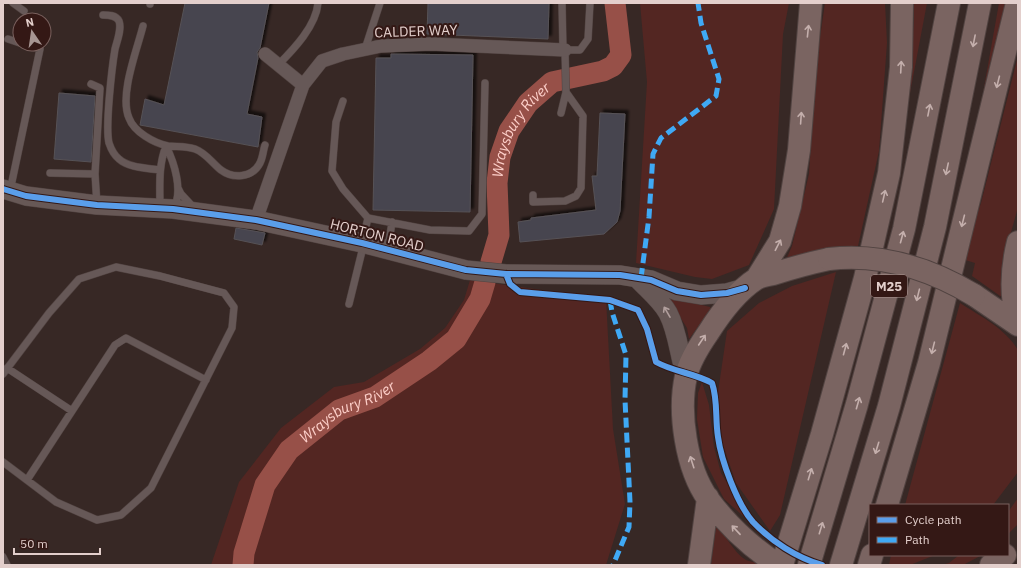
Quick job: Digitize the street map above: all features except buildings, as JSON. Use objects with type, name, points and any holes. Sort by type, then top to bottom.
[{"type":"highway","points":[[775,562],[737,532],[708,498],[692,464],[686,440],[683,412],[686,376],[699,346],[718,316],[751,283],[780,241],[790,206],[799,150],[811,3]]},
{"type":"highway","name":"M25","points":[[775,562],[822,434],[863,285],[889,173],[901,67],[902,3]]},
{"type":"highway","name":"M25","points":[[809,565],[858,404],[904,229],[949,3]]},
{"type":"highway","name":"M25","points":[[841,565],[889,406],[930,249],[980,3]]},
{"type":"highway","points":[[887,504],[929,363],[1017,3]]},
{"type":"highway","points":[[1018,242],[1011,277],[1012,296],[1018,324]]},
{"type":"highway","points":[[751,283],[829,259],[854,257],[900,263],[943,278],[974,295],[1018,324]]},
{"type":"highway","points":[[699,565],[708,498]]},
{"type":"highway","points":[[1009,551],[1018,544]]},
{"type":"highway","points":[[991,565],[1004,556]]},
{"type":"street","name":"CALDER WAY","points":[[256,220],[303,85],[322,61],[381,46],[431,44],[564,50]]},
{"type":"street","points":[[265,54],[303,85]]},
{"type":"street","name":"HORTON ROAD","points":[[7,190],[26,196],[97,205],[198,212],[256,220],[363,243],[466,270],[506,274],[620,275],[651,280],[677,291],[701,295],[727,293],[751,283]]},
{"type":"street","points":[[637,278],[668,312],[686,376]]},
{"type":"lane","points":[[13,3],[24,11]]},
{"type":"lane","points":[[278,64],[289,54],[311,24],[318,3]]},
{"type":"lane","points":[[366,49],[380,3]]},
{"type":"lane","points":[[561,113],[566,92],[562,3]]},
{"type":"lane","points":[[564,50],[580,50],[588,39],[590,3]]},
{"type":"lane","points":[[103,15],[116,18],[119,22],[120,28],[114,64],[109,143],[113,152],[120,160],[130,165],[160,170]]},
{"type":"lane","points":[[143,26],[127,88],[127,112],[129,120],[140,132],[166,146],[196,149],[225,173],[236,176],[247,174],[257,168],[262,158],[265,145]]},
{"type":"lane","points":[[8,39],[12,40]]},
{"type":"lane","points":[[7,190],[39,52]]},
{"type":"lane","points":[[343,101],[336,122],[332,171],[343,189],[368,218],[430,230],[469,231],[482,214],[485,83]]},
{"type":"lane","points":[[91,84],[100,88],[95,174],[97,205]]},
{"type":"lane","points":[[534,195],[533,202],[565,201],[576,196],[581,188],[583,116],[566,92]]},
{"type":"lane","points":[[166,146],[162,157],[160,170],[166,209]]},
{"type":"lane","points":[[166,146],[173,161],[177,186],[177,200],[166,209]]},
{"type":"lane","points":[[50,172],[95,174]]},
{"type":"lane","points":[[177,186],[185,199],[198,212]]},
{"type":"lane","points":[[349,304],[368,218]]},
{"type":"lane","points":[[388,250],[392,222]]},
{"type":"lane","points":[[3,462],[56,502],[97,520],[121,515],[151,488],[232,328],[234,307],[224,293],[160,276],[116,267],[79,279],[49,313],[5,371],[72,411]]},
{"type":"lane","points":[[27,480],[116,345],[126,338],[206,380]]},
{"type":"lane","points":[[3,557],[7,565]]},
{"type":"shaded area","points":[[640,3],[789,3],[783,34],[774,209],[749,265],[712,279],[695,277],[636,263],[647,82]]},
{"type":"shaded area","points":[[825,3],[885,3],[887,43],[879,151],[858,246],[834,248],[785,262],[792,246],[809,174],[816,65]]},
{"type":"shaded area","points":[[913,3],[927,3],[907,109],[914,19]]},
{"type":"shaded area","points":[[999,3],[1006,3],[983,93]]},
{"type":"shaded area","points":[[1018,56],[1018,207],[1005,254],[1003,298],[972,276],[975,263],[962,259],[981,203]]},
{"type":"shaded area","points":[[836,272],[780,515],[770,531],[736,483],[722,442],[718,392],[727,331],[759,303],[792,286]]},
{"type":"shaded area","points":[[470,280],[606,299],[613,429],[625,504],[606,565],[211,565],[239,482],[281,428],[334,387],[364,382],[420,349],[445,328],[464,300]]},
{"type":"shaded area","points":[[665,293],[681,300],[710,307],[711,309],[689,339],[687,328]]},
{"type":"shaded area","points":[[960,303],[1000,329],[1013,342],[1018,350],[1018,472],[994,504],[905,504]]},
{"type":"shaded area","points":[[702,382],[709,405],[714,447],[721,473],[752,524],[724,499],[703,457],[697,419],[698,393]]},
{"type":"shaded area","points":[[1018,498],[1018,524],[1009,533],[1009,511]]},
{"type":"shaded area","points":[[716,526],[724,534],[741,557],[760,565],[711,565]]},
{"type":"shaded area","points":[[891,556],[932,556],[910,565],[889,565]]},
{"type":"shaded area","points":[[958,556],[980,556],[963,565],[942,565],[949,563]]},
{"type":"waterway","name":"Wraysbury River","points":[[491,262],[499,235],[497,183],[500,157],[509,131],[528,103],[552,82],[603,71],[613,66],[621,55],[615,3]]},
{"type":"waterway","name":"Wraysbury River","points":[[243,565],[244,553],[265,485],[289,450],[339,410],[375,397],[429,361],[456,339],[480,299],[485,282]]},
{"type":"marked path","points":[[641,278],[649,217],[653,154],[661,138],[716,96],[719,79],[701,23],[698,3]]},
{"type":"marked path","points":[[610,300],[612,312],[626,355],[625,400],[630,502],[629,527],[613,565]]},
{"type":"cycle path","points":[[3,189],[26,196],[97,205],[173,209],[256,220],[362,243],[466,270],[506,274],[620,275],[651,280],[677,291],[701,295],[727,293],[745,288]]},
{"type":"cycle path","points":[[506,274],[510,284],[520,292],[610,300],[638,310],[647,329],[656,362],[712,383],[715,396],[717,430],[722,457],[736,493],[747,514],[760,529],[776,542],[803,558],[822,565]]}]
